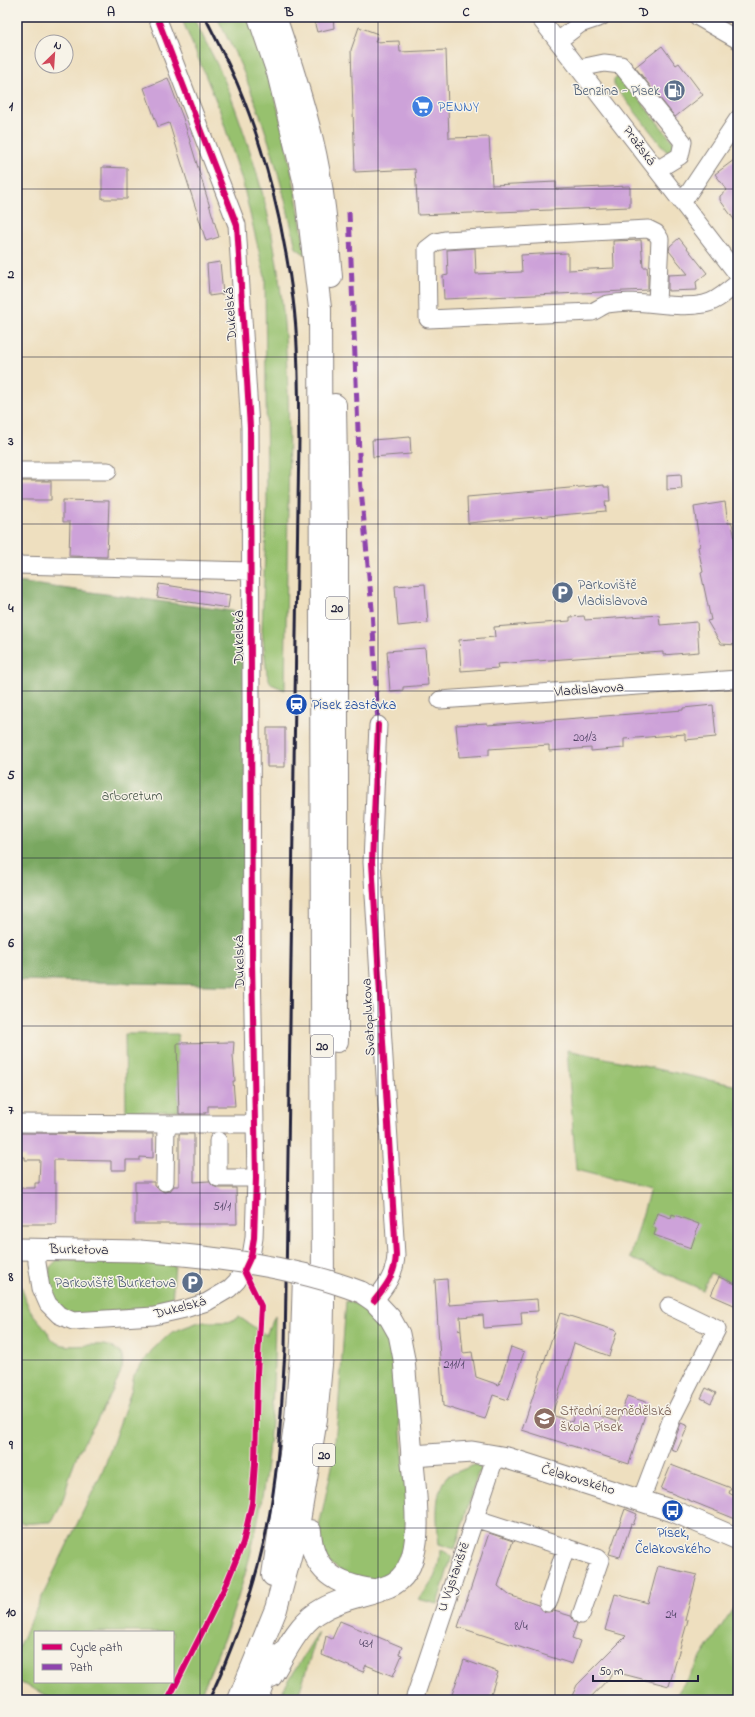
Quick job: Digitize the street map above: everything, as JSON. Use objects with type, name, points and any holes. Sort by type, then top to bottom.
[{"type":"highway","name":"20","points":[[249,1697],[276,1609],[298,1527],[316,1419],[322,1354],[324,1305],[320,308],[305,184],[278,73],[259,17]]},
{"type":"highway","name":"20","points":[[249,1697],[280,1635],[310,1531],[320,1481],[329,1419],[334,1348],[338,868],[337,535],[333,308],[326,222],[312,142],[287,52],[275,17]]},
{"type":"highway","points":[[249,1697],[256,1651],[271,1589],[296,1419],[302,1342],[304,1275]]},
{"type":"highway","points":[[249,1697],[302,1628],[317,1613],[350,1597],[391,1586],[403,1576],[413,1558],[417,1539],[412,1456]]},
{"type":"highway","points":[[310,1531],[315,1556],[328,1573],[338,1582],[355,1588],[376,1591]]},
{"type":"main road","name":"Burketova","points":[[27,1249],[140,1250],[231,1260],[334,1282],[368,1297]]},
{"type":"main road","points":[[368,1297],[390,1318],[399,1334],[404,1359],[412,1456]]},
{"type":"main road","name":"Čelakovského","points":[[412,1456],[461,1452],[496,1455],[673,1511],[738,1539]]},
{"type":"street","name":"Dukelská","points":[[27,1249],[37,1263],[41,1288],[48,1304],[59,1315],[73,1321],[154,1316],[207,1302],[229,1289],[237,1281],[244,1271],[251,1256],[254,1238],[256,1178],[254,1124],[250,427],[237,225],[157,17]]},
{"type":"street","name":"Pražská","points":[[539,17],[580,68],[738,275]]},
{"type":"street","points":[[558,41],[580,24],[601,17]]},
{"type":"street","points":[[698,17],[738,40]]},
{"type":"street","points":[[580,68],[604,63],[620,64],[683,142],[680,156],[657,170]]},
{"type":"street","points":[[682,203],[738,119]]},
{"type":"street","points":[[657,303],[660,239],[656,233],[648,229],[445,240],[436,242],[427,249],[428,319],[592,312],[607,304],[657,303],[674,306],[704,304],[715,300],[738,283]]},
{"type":"street","points":[[17,471],[108,471]]},
{"type":"street","points":[[17,565],[251,571]]},
{"type":"street","name":"Vladislavova","points":[[440,700],[738,679]]},
{"type":"street","name":"Svatoplukova","points":[[368,1297],[385,1288],[395,1268],[396,1255],[372,862],[378,725]]},
{"type":"street","points":[[17,1123],[254,1124]]},
{"type":"street","points":[[165,1182],[166,1124]]},
{"type":"street","points":[[218,1141],[218,1178],[256,1178]]},
{"type":"street","points":[[641,1500],[672,1418],[717,1329],[669,1306]]},
{"type":"street","name":"U Výstaviště","points":[[414,1700],[496,1455]]},
{"type":"street","points":[[474,1518],[594,1556],[600,1560],[581,1615]]},
{"type":"street","points":[[548,1603],[566,1548]]},
{"type":"green space","points":[[181,17],[193,17],[228,89],[259,180],[267,211],[280,284],[284,321],[289,433],[285,690],[271,684],[267,674],[262,630],[267,502],[265,277],[243,184],[219,108]]},
{"type":"green space","points":[[217,17],[249,17],[260,46],[284,134],[306,255],[296,248],[281,184],[255,101]]},
{"type":"green space","points":[[620,76],[675,144],[676,147],[670,153],[666,151],[614,85],[614,79]]},
{"type":"green space","name":"arboretum","points":[[17,582],[246,613],[246,986],[17,980]]},
{"type":"green space","points":[[125,1034],[178,1034],[179,1111],[126,1112]]},
{"type":"green space","points":[[567,1050],[738,1086],[738,1285],[710,1273],[703,1290],[630,1258],[650,1189],[576,1170]]},
{"type":"green space","points":[[58,1259],[175,1264],[172,1301],[170,1298],[158,1307],[83,1315],[69,1314],[55,1303],[48,1288],[50,1267]]},
{"type":"green space","points":[[17,1278],[34,1316],[44,1327],[52,1340],[69,1346],[106,1345],[114,1348],[121,1354],[123,1360],[115,1386],[78,1454],[62,1503],[51,1522],[17,1522]]},
{"type":"green space","points":[[346,1301],[359,1305],[377,1319],[390,1344],[396,1378],[409,1519],[401,1562],[386,1575],[370,1581],[351,1578],[327,1561],[318,1531],[332,1467],[338,1413]]},
{"type":"green space","points":[[275,1315],[271,1425],[265,1480],[250,1555],[238,1598],[215,1660],[198,1700],[56,1700],[17,1681],[17,1649],[104,1468],[131,1391],[134,1375],[152,1350],[172,1332],[199,1322],[229,1322],[239,1317],[266,1335]]},
{"type":"green space","points":[[474,1465],[479,1465],[482,1472],[478,1473],[455,1549],[439,1544],[437,1509],[443,1483],[447,1476]]},
{"type":"green space","points":[[440,1549],[452,1556],[437,1604],[418,1599],[428,1588],[435,1576],[439,1563]]},
{"type":"green space","points":[[738,1601],[738,1700],[673,1700]]},
{"type":"green space","points":[[318,1632],[297,1700],[277,1700]]},
{"type":"building","points":[[313,17],[333,17],[334,28],[317,32]]},
{"type":"building","points":[[359,27],[378,34],[375,42],[399,41],[400,52],[446,50],[449,138],[489,137],[492,185],[556,182],[556,189],[630,186],[630,207],[418,215],[415,169],[355,172],[351,50]]},
{"type":"building","points":[[662,46],[676,65],[679,63],[703,95],[675,117],[635,67]]},
{"type":"building","points":[[168,78],[183,118],[219,237],[206,241],[169,123],[158,127],[144,88]]},
{"type":"building","points":[[738,157],[738,225],[720,200],[720,196],[727,190],[715,174]]},
{"type":"building","points":[[102,167],[127,168],[127,199],[102,199]]},
{"type":"building","points":[[679,238],[707,273],[696,282],[697,290],[668,291],[668,275],[688,274],[669,251],[670,246]]},
{"type":"building","points":[[641,240],[643,267],[647,267],[648,290],[444,299],[443,276],[448,275],[447,250],[475,248],[476,274],[522,272],[521,255],[540,254],[568,253],[568,270],[614,268],[613,241]]},
{"type":"building","points":[[220,262],[223,294],[209,296],[207,264]]},
{"type":"building","points":[[410,437],[411,454],[373,457],[372,440]]},
{"type":"building","points":[[681,474],[682,489],[667,490],[667,475]]},
{"type":"building","points":[[17,481],[51,481],[51,500],[17,500]]},
{"type":"building","points":[[604,485],[604,487],[609,487],[610,501],[605,501],[606,511],[468,523],[467,497]]},
{"type":"building","points":[[63,500],[109,501],[107,557],[69,556],[70,522],[63,522]]},
{"type":"building","points":[[725,502],[728,523],[732,523],[738,556],[738,645],[721,644],[707,621],[711,620],[701,573],[703,572],[698,547],[700,546],[694,507]]},
{"type":"building","points":[[159,584],[230,595],[228,608],[157,597]]},
{"type":"building","points":[[425,584],[428,623],[398,626],[395,586]]},
{"type":"building","points":[[659,615],[660,625],[697,622],[699,652],[663,655],[663,652],[497,664],[498,668],[461,671],[459,640],[495,637],[494,627],[570,621],[570,617],[584,616],[585,620]]},
{"type":"building","points":[[425,648],[428,685],[403,687],[403,690],[390,691],[387,651]]},
{"type":"building","points":[[713,705],[716,737],[685,740],[685,734],[624,739],[624,748],[591,751],[591,748],[549,751],[549,745],[489,749],[489,755],[459,757],[456,725],[487,723],[487,725],[683,710],[683,708]]},
{"type":"building","points":[[267,728],[285,728],[285,767],[267,767]]},
{"type":"building","points":[[234,1042],[233,1056],[235,1081],[233,1081],[235,1106],[208,1106],[208,1112],[205,1112],[205,1114],[179,1114],[177,1043]]},
{"type":"building","points":[[17,1133],[153,1134],[153,1158],[140,1157],[140,1160],[126,1160],[126,1170],[111,1170],[111,1161],[54,1160],[54,1183],[56,1183],[56,1224],[17,1224],[17,1188],[35,1188],[35,1183],[39,1183],[40,1160],[25,1160],[25,1157],[17,1157]]},
{"type":"building","points":[[179,1134],[194,1134],[194,1182],[209,1181],[213,1186],[218,1188],[236,1188],[237,1224],[135,1224],[135,1182],[154,1182],[154,1186],[164,1192],[170,1191],[174,1186],[179,1186]]},
{"type":"building","points":[[657,1213],[671,1218],[672,1214],[699,1224],[691,1248],[654,1235],[656,1229],[652,1227]]},
{"type":"building","points":[[719,1277],[738,1285],[738,1296],[734,1305],[711,1295]]},
{"type":"building","points":[[447,1279],[449,1305],[537,1299],[538,1311],[521,1312],[522,1325],[484,1328],[483,1315],[460,1317],[461,1330],[458,1330],[461,1331],[463,1353],[472,1352],[476,1377],[499,1385],[511,1347],[524,1352],[508,1400],[493,1395],[485,1419],[443,1406],[435,1280]]},
{"type":"building","name":"Střední zemědělská škola Písek","points":[[560,1313],[617,1331],[609,1356],[574,1343],[552,1415],[572,1422],[576,1408],[618,1422],[627,1396],[649,1403],[629,1464],[522,1430]]},
{"type":"building","points":[[706,1388],[716,1393],[711,1403],[701,1398]]},
{"type":"building","points":[[681,1423],[688,1426],[677,1451],[671,1449]]},
{"type":"building","points":[[671,1465],[731,1488],[729,1493],[738,1498],[738,1520],[661,1489]]},
{"type":"building","points":[[625,1509],[637,1514],[633,1525],[631,1524],[620,1557],[609,1554]]},
{"type":"building","points":[[489,1533],[513,1541],[498,1586],[509,1595],[538,1605],[545,1612],[554,1611],[571,1616],[577,1624],[572,1638],[580,1641],[572,1664],[458,1627]]},
{"type":"building","points":[[658,1566],[697,1575],[685,1620],[688,1620],[669,1686],[615,1672],[588,1700],[571,1698],[577,1685],[626,1636],[605,1630],[615,1594],[648,1603]]},
{"type":"building","points":[[340,1621],[402,1647],[399,1654],[402,1655],[393,1676],[366,1665],[363,1672],[322,1655],[326,1636],[332,1639]]},
{"type":"building","points":[[464,1660],[498,1672],[489,1700],[450,1700]]},
{"type":"railway","points":[[205,17],[233,74],[247,108],[265,162],[279,217],[295,317],[298,369],[299,439],[285,1350],[281,1420],[270,1514],[255,1578],[242,1620],[209,1700]]},
{"type":"marked path","points":[[349,212],[360,478],[372,609],[378,725]]},
{"type":"cycle path","points":[[157,17],[237,225],[250,427],[252,961],[256,1178],[254,1238],[251,1256],[244,1271],[261,1306],[252,1503],[243,1543],[224,1589],[168,1700]]},
{"type":"cycle path","points":[[374,1301],[392,1274],[396,1255],[372,862],[378,725]]},
{"type":"place","name":"Benzina - Písek","points":[[675,91]]},
{"type":"place","name":"PENNY","points":[[422,107]]},
{"type":"place","name":"Parkoviště Vladislavova","points":[[562,593]]},
{"type":"place","name":"Písek zastávka","points":[[296,705]]},
{"type":"place","name":"Parkoviště Burketova","points":[[192,1283]]},
{"type":"place","name":"Střední zemědělská škola Písek","points":[[544,1419]]},
{"type":"place","name":"Písek, Čelakovského","points":[[673,1511]]}]
